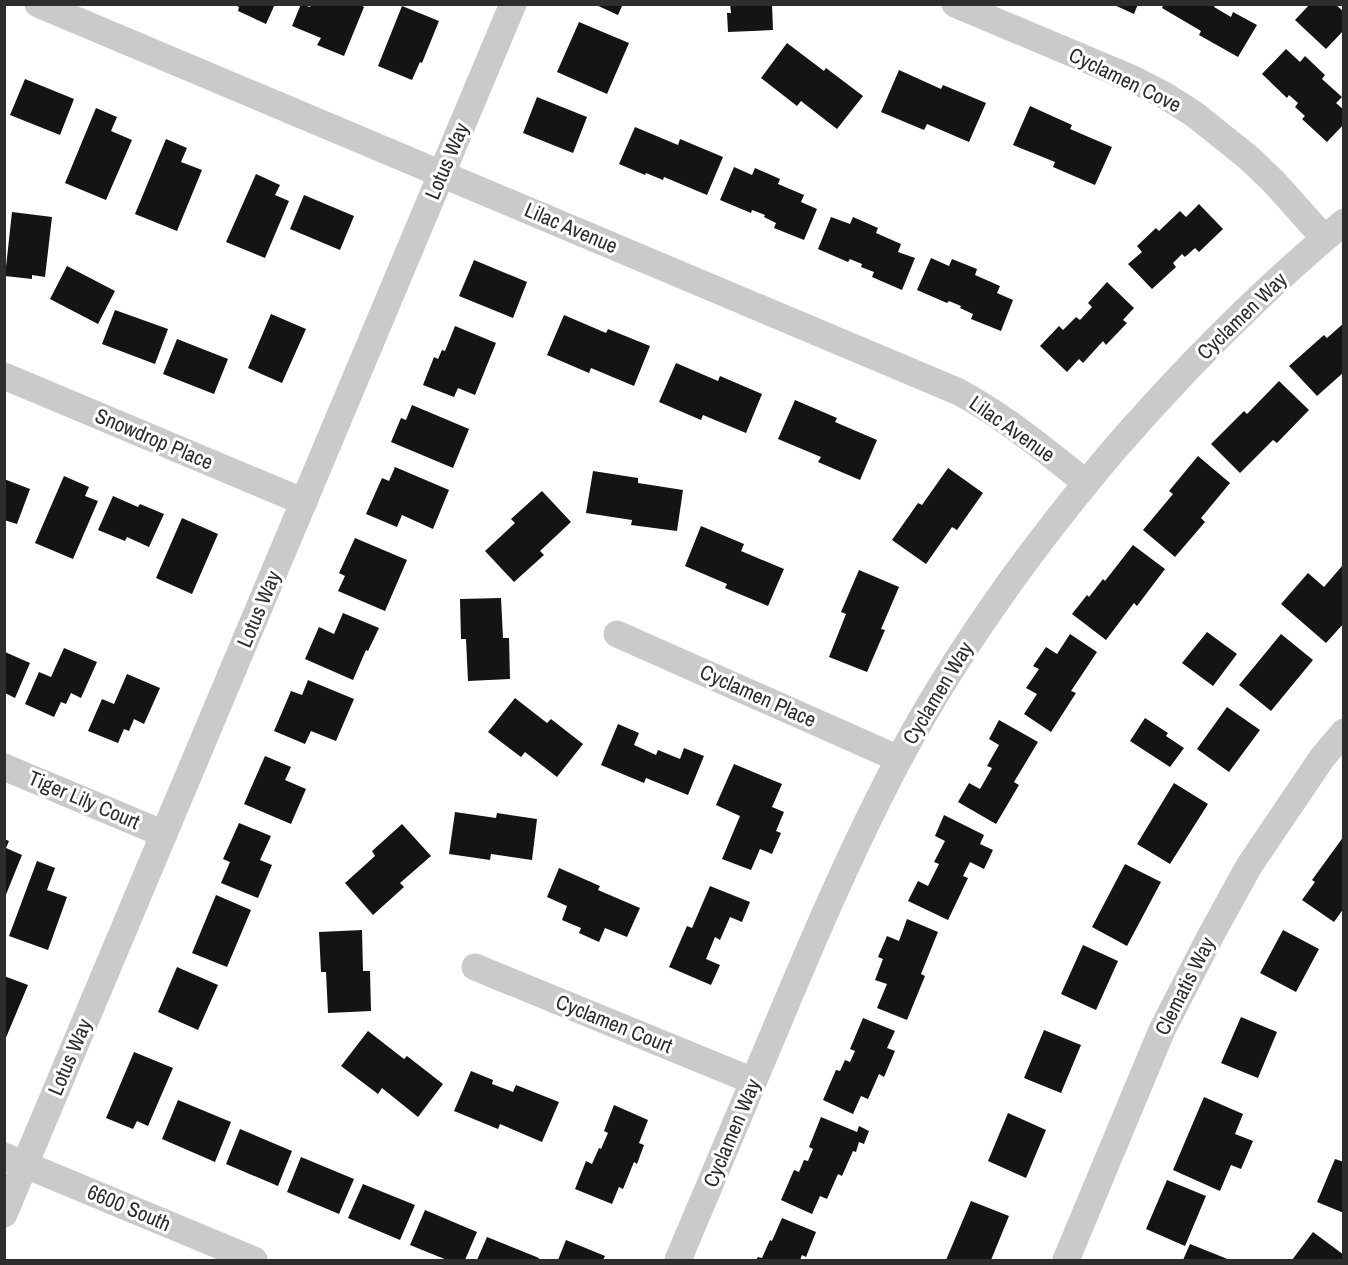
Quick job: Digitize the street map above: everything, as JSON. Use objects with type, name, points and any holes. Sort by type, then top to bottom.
[{"type":"street","name":"Lilac Avenue","points":[[38,4],[959,392],[1007,421],[1086,483]]},
{"type":"street","name":"Lotus Way","points":[[4,1214],[15,1160],[164,834],[513,4]]},
{"type":"street","name":"Cyclamen Cove","points":[[955,4],[1133,79],[1164,95],[1222,135],[1274,182],[1334,230]]},
{"type":"street","name":"Cyclamen Way","points":[[678,1260],[825,912],[870,816],[937,692],[978,627],[1012,577],[1086,483],[1142,418],[1200,355],[1334,230]]},
{"type":"street","name":"Snowdrop Place","points":[[4,376],[304,502]]},
{"type":"street","name":"Cyclamen Place","points":[[617,634],[899,759]]},
{"type":"street","name":"Clematis Way","points":[[1066,1260],[1162,1030],[1210,935],[1249,866],[1323,758],[1344,732]]},
{"type":"street","name":"Tiger Lily Court","points":[[4,766],[164,834]]},
{"type":"street","name":"Cyclamen Court","points":[[475,967],[753,1081]]},
{"type":"street","name":"6600 South","points":[[15,1160],[254,1260]]},
{"type":"building","points":[[232,4],[275,4],[266,24],[238,11],[239,7]]},
{"type":"building","points":[[301,4],[310,7],[311,4],[359,4],[364,7],[344,56],[317,45],[321,38],[292,26]]},
{"type":"building","points":[[594,4],[623,4],[618,15]]},
{"type":"building","points":[[730,4],[772,4],[773,30],[728,32],[727,13],[731,13]]},
{"type":"building","points":[[1112,4],[1138,4],[1134,14]]},
{"type":"building","points":[[1164,4],[1216,4],[1214,7],[1231,17],[1233,12],[1257,25],[1238,57],[1199,35],[1201,31],[1162,8]]},
{"type":"building","points":[[1310,4],[1335,4],[1344,12],[1344,30],[1326,49],[1295,20]]},
{"type":"building","points":[[402,6],[439,21],[422,63],[420,62],[412,80],[378,66]]},
{"type":"building","points":[[579,22],[629,43],[607,94],[557,72]]},
{"type":"building","points":[[787,43],[824,71],[826,68],[863,96],[837,129],[801,101],[797,106],[761,78]]},
{"type":"building","points":[[1286,49],[1300,62],[1305,56],[1325,75],[1322,79],[1342,97],[1336,103],[1344,110],[1344,124],[1327,142],[1302,119],[1305,116],[1295,107],[1298,103],[1289,95],[1287,98],[1262,74]]},
{"type":"building","points":[[899,70],[941,89],[943,85],[986,103],[969,142],[927,124],[924,130],[881,112]]},
{"type":"building","points":[[25,79],[74,99],[60,135],[10,115]]},
{"type":"building","points":[[537,97],[587,117],[573,153],[523,133]]},
{"type":"building","points":[[1030,106],[1072,125],[1070,129],[1112,147],[1095,185],[1053,167],[1055,162],[1013,145]]},
{"type":"building","points":[[96,108],[117,117],[111,131],[132,140],[106,200],[65,183]]},
{"type":"building","points":[[635,127],[678,145],[680,139],[723,157],[707,195],[664,177],[663,180],[646,173],[645,175],[619,164]]},
{"type":"building","points":[[166,139],[187,148],[181,162],[202,170],[177,231],[135,214]]},
{"type":"building","points":[[734,167],[752,175],[755,168],[780,179],[778,184],[804,195],[801,202],[817,209],[804,240],[774,228],[776,223],[764,217],[765,215],[752,210],[751,213],[720,200]]},
{"type":"building","points":[[256,174],[280,185],[275,195],[289,201],[265,258],[226,242]]},
{"type":"building","points":[[304,195],[354,216],[340,250],[290,229]]},
{"type":"building","points":[[1199,204],[1223,229],[1199,252],[1195,248],[1185,257],[1182,254],[1173,263],[1176,267],[1152,289],[1128,264],[1142,252],[1137,246],[1156,228],[1159,231],[1180,211],[1186,217]]},
{"type":"building","points":[[12,212],[52,217],[45,277],[32,275],[32,279],[5,276]]},
{"type":"building","points":[[831,217],[850,224],[853,217],[878,228],[876,233],[901,244],[898,252],[915,258],[902,290],[872,277],[874,272],[861,267],[862,264],[850,259],[848,262],[818,249]]},
{"type":"building","points":[[931,258],[949,266],[952,259],[977,269],[975,275],[1000,286],[997,293],[1013,300],[1001,331],[971,319],[973,314],[960,308],[961,306],[949,301],[947,303],[917,290]]},
{"type":"building","points":[[474,260],[527,282],[513,318],[459,296]]},
{"type":"building","points":[[67,266],[115,291],[98,324],[50,299]]},
{"type":"building","points":[[1107,282],[1134,308],[1123,320],[1127,323],[1106,345],[1103,341],[1083,363],[1079,359],[1067,372],[1040,346],[1059,326],[1063,330],[1076,317],[1080,320],[1092,307],[1088,303]]},
{"type":"building","points":[[115,310],[168,329],[155,364],[102,344]]},
{"type":"building","points":[[271,314],[306,329],[282,383],[248,368]]},
{"type":"building","points":[[564,315],[606,333],[608,329],[650,346],[634,386],[591,368],[589,373],[547,355]]},
{"type":"building","points":[[1344,323],[1344,372],[1317,396],[1289,366],[1324,335],[1327,338]]},
{"type":"building","points":[[455,326],[496,343],[475,395],[458,388],[454,397],[423,385],[434,357],[438,359],[442,350],[445,351]]},
{"type":"building","points":[[177,339],[228,359],[214,394],[163,374]]},
{"type":"building","points":[[676,363],[718,381],[720,376],[762,394],[746,433],[703,415],[701,420],[659,402]]},
{"type":"building","points":[[1279,381],[1309,410],[1277,443],[1273,440],[1240,473],[1211,444],[1244,411],[1247,414]]},
{"type":"building","points":[[795,400],[837,418],[835,422],[877,440],[860,480],[818,462],[821,457],[778,439]]},
{"type":"building","points":[[412,405],[469,429],[453,468],[391,442],[401,418],[406,420]]},
{"type":"building","points":[[1198,456],[1230,483],[1201,518],[1205,522],[1175,557],[1143,530],[1173,494],[1169,491]]},
{"type":"building","points":[[395,467],[449,490],[433,529],[402,515],[397,527],[366,514],[382,478],[389,481]]},
{"type":"building","points":[[948,468],[983,493],[957,530],[952,527],[926,564],[892,540],[918,503],[922,505]]},
{"type":"building","points":[[593,471],[638,478],[638,483],[683,490],[677,531],[631,525],[632,520],[586,513]]},
{"type":"building","points":[[64,476],[89,487],[85,496],[98,501],[73,559],[35,543]]},
{"type":"building","points":[[4,479],[30,489],[17,524],[4,520]]},
{"type":"building","points":[[542,491],[571,522],[540,551],[544,555],[514,582],[485,551],[515,523],[511,519]]},
{"type":"building","points":[[113,496],[138,507],[140,504],[164,514],[149,547],[127,537],[125,541],[98,530]]},
{"type":"building","points":[[182,518],[218,534],[192,594],[156,578]]},
{"type":"building","points":[[701,526],[744,544],[741,551],[784,569],[768,606],[725,588],[727,584],[685,566]]},
{"type":"building","points":[[355,538],[407,560],[385,611],[338,591],[345,576],[339,573]]},
{"type":"building","points":[[1133,545],[1165,569],[1137,606],[1134,603],[1106,640],[1072,614],[1103,579],[1105,581]]},
{"type":"building","points":[[1342,566],[1344,567],[1344,623],[1326,643],[1281,604],[1308,573],[1324,587]]},
{"type":"building","points":[[859,570],[899,587],[881,629],[885,630],[867,672],[829,657],[846,614],[841,612]]},
{"type":"building","points":[[501,598],[503,638],[509,638],[510,679],[468,681],[466,639],[461,639],[460,599]]},
{"type":"building","points":[[343,613],[379,628],[353,680],[305,659],[319,627],[334,634]]},
{"type":"building","points":[[1207,632],[1237,654],[1213,686],[1182,663]]},
{"type":"building","points":[[1070,634],[1097,652],[1071,691],[1076,693],[1051,732],[1024,714],[1037,694],[1026,688],[1039,669],[1033,666],[1046,647],[1057,654]]},
{"type":"building","points":[[1281,634],[1313,660],[1271,711],[1239,685]]},
{"type":"building","points":[[64,648],[97,662],[81,698],[71,693],[66,704],[61,702],[54,717],[25,704],[39,672],[51,677]]},
{"type":"building","points":[[5,652],[30,663],[15,698],[5,693]]},
{"type":"building","points":[[127,674],[160,688],[144,724],[134,719],[129,731],[124,729],[118,743],[88,731],[102,699],[114,704]]},
{"type":"building","points":[[308,680],[354,699],[336,741],[311,731],[305,744],[274,731],[291,691],[302,695]]},
{"type":"building","points":[[515,698],[547,723],[551,719],[583,744],[557,777],[525,752],[521,757],[488,732]]},
{"type":"building","points":[[1227,707],[1260,730],[1229,772],[1197,749]]},
{"type":"building","points":[[1145,718],[1168,733],[1166,736],[1184,748],[1170,767],[1130,741]]},
{"type":"building","points":[[999,720],[1038,742],[1014,782],[1019,785],[996,824],[958,802],[969,783],[980,789],[992,768],[987,766],[999,745],[989,739]]},
{"type":"building","points":[[618,724],[639,733],[634,745],[656,755],[658,750],[680,759],[684,748],[704,756],[688,795],[646,778],[644,783],[601,765]]},
{"type":"building","points":[[265,756],[291,767],[285,780],[306,789],[291,824],[244,804]]},
{"type":"building","points":[[734,764],[782,784],[772,807],[784,812],[776,831],[781,833],[772,854],[760,849],[751,870],[722,859],[740,816],[716,805]]},
{"type":"building","points":[[1174,783],[1208,804],[1170,864],[1137,844]]},
{"type":"building","points":[[455,812],[496,818],[497,813],[537,819],[532,860],[491,854],[490,860],[449,854]]},
{"type":"building","points":[[944,815],[984,835],[980,844],[993,850],[984,869],[970,862],[963,876],[968,878],[948,920],[908,901],[918,881],[928,886],[939,864],[934,862],[945,841],[935,836]]},
{"type":"building","points":[[239,823],[271,836],[260,860],[272,865],[258,898],[221,883],[230,862],[223,859]]},
{"type":"building","points":[[402,824],[431,856],[400,883],[404,887],[373,915],[345,883],[375,856],[372,851]]},
{"type":"building","points":[[1344,836],[1344,908],[1334,922],[1302,900],[1315,882],[1312,880]]},
{"type":"building","points":[[4,839],[9,841],[6,848],[22,855],[5,897]]},
{"type":"building","points":[[37,861],[55,868],[47,890],[67,897],[48,950],[9,936]]},
{"type":"building","points":[[1125,864],[1161,882],[1127,946],[1092,927]]},
{"type":"building","points":[[559,868],[600,886],[598,890],[640,908],[627,937],[605,928],[599,942],[579,933],[581,928],[562,920],[567,906],[547,897]]},
{"type":"building","points":[[710,886],[750,902],[742,922],[730,917],[720,940],[715,937],[706,959],[720,965],[711,985],[669,967],[687,926],[692,928]]},
{"type":"building","points":[[216,895],[251,910],[227,967],[192,953]]},
{"type":"building","points":[[907,919],[938,932],[921,974],[925,976],[907,1020],[877,1008],[887,984],[875,980],[883,959],[878,957],[887,936],[899,941]]},
{"type":"building","points":[[362,930],[363,971],[370,971],[371,1011],[328,1013],[326,972],[321,972],[319,932]]},
{"type":"building","points":[[1283,930],[1319,949],[1296,992],[1260,973]]},
{"type":"building","points":[[1083,945],[1118,961],[1096,1010],[1061,994]]},
{"type":"building","points":[[177,967],[218,985],[198,1030],[158,1012]]},
{"type":"building","points":[[4,976],[28,985],[5,1040],[4,1040]]},
{"type":"building","points":[[1241,1017],[1277,1032],[1258,1078],[1221,1063]]},
{"type":"building","points":[[863,1018],[895,1031],[887,1048],[895,1051],[884,1077],[879,1074],[868,1099],[861,1096],[853,1114],[823,1100],[836,1070],[840,1071],[845,1060],[850,1062],[855,1051],[850,1049]]},
{"type":"building","points":[[1044,1030],[1081,1045],[1061,1093],[1024,1078]]},
{"type":"building","points":[[368,1031],[404,1059],[407,1056],[443,1084],[418,1117],[382,1088],[378,1094],[341,1066]]},
{"type":"building","points":[[134,1052],[173,1068],[148,1126],[137,1121],[133,1129],[106,1118]]},
{"type":"building","points":[[471,1071],[493,1080],[492,1084],[513,1092],[516,1085],[559,1102],[542,1142],[500,1124],[498,1129],[454,1111]]},
{"type":"building","points":[[1204,1097],[1243,1114],[1235,1134],[1253,1141],[1241,1169],[1231,1165],[1220,1191],[1173,1170]]},
{"type":"building","points":[[178,1100],[231,1122],[215,1162],[162,1139]]},
{"type":"building","points":[[614,1105],[648,1120],[639,1143],[644,1145],[637,1164],[634,1162],[623,1189],[619,1187],[612,1204],[575,1189],[586,1161],[592,1164],[599,1148],[601,1149],[608,1133],[604,1131]]},
{"type":"building","points":[[1008,1113],[1046,1130],[1026,1178],[988,1161]]},
{"type":"building","points":[[821,1117],[857,1132],[859,1126],[869,1131],[864,1144],[859,1142],[856,1152],[853,1151],[842,1176],[838,1174],[827,1199],[820,1196],[812,1214],[781,1200],[794,1170],[799,1172],[804,1160],[808,1161],[813,1149],[809,1147]]},
{"type":"building","points":[[240,1129],[292,1151],[278,1186],[226,1164]]},
{"type":"building","points":[[301,1157],[354,1179],[339,1214],[287,1192]]},
{"type":"building","points":[[1335,1159],[1344,1162],[1344,1213],[1317,1202]]},
{"type":"building","points":[[1167,1180],[1206,1196],[1185,1246],[1146,1229]]},
{"type":"building","points":[[363,1184],[415,1205],[400,1240],[348,1218]]},
{"type":"building","points":[[971,1201],[1009,1216],[991,1260],[946,1260]]},
{"type":"building","points":[[425,1210],[477,1232],[465,1260],[447,1260],[410,1245]]},
{"type":"building","points":[[782,1218],[816,1232],[806,1257],[802,1255],[800,1260],[756,1260],[758,1257],[762,1258]]},
{"type":"building","points":[[1313,1232],[1344,1255],[1344,1260],[1292,1260]]},
{"type":"building","points":[[487,1237],[539,1258],[538,1260],[477,1260]]},
{"type":"building","points":[[566,1240],[605,1256],[603,1260],[558,1260]]},
{"type":"building","points":[[1190,1244],[1230,1260],[1183,1260]]}]
